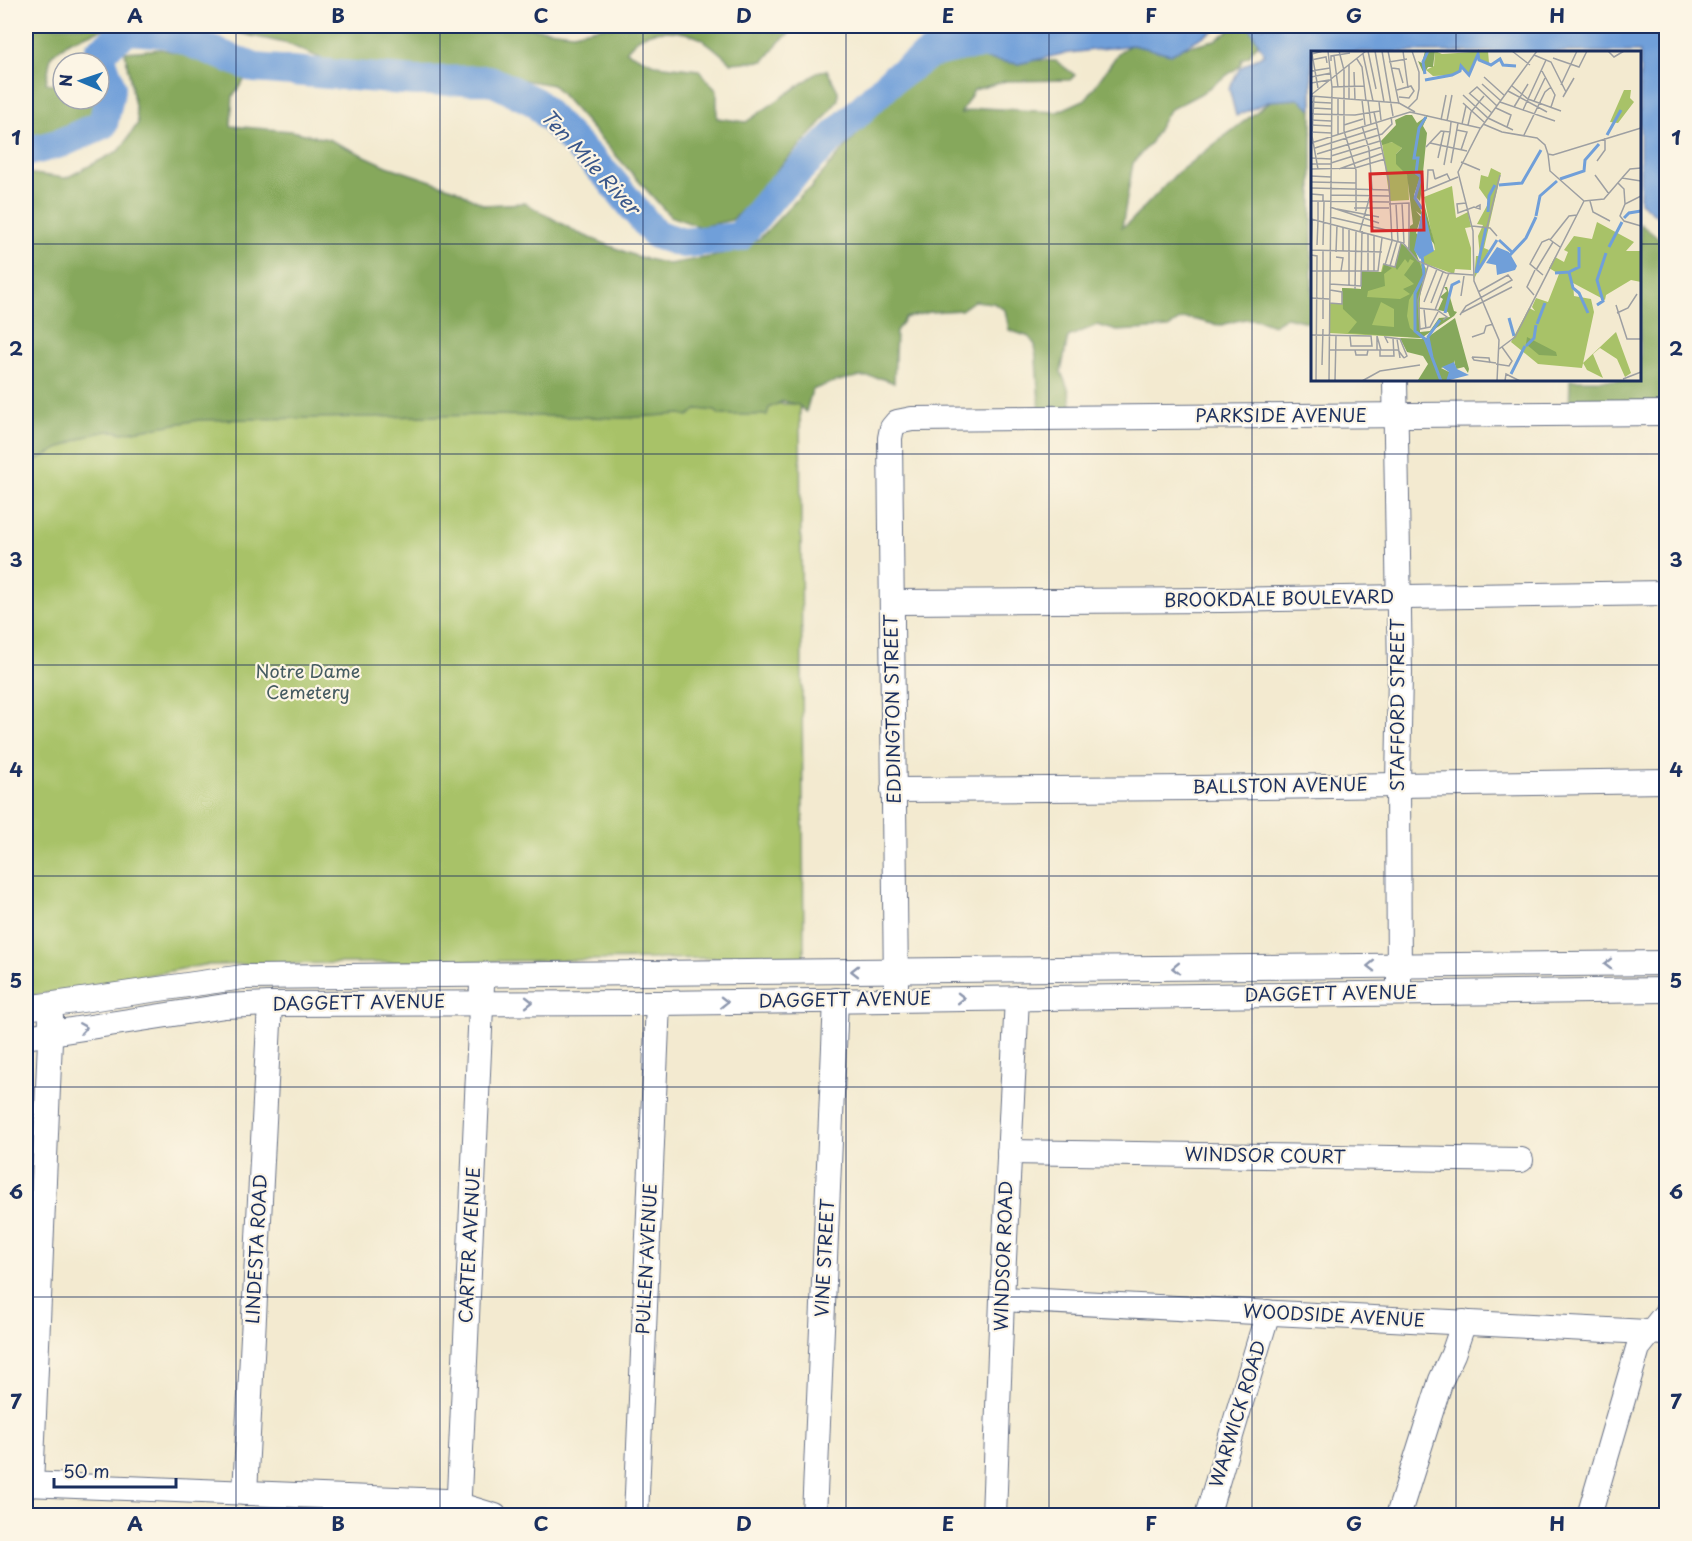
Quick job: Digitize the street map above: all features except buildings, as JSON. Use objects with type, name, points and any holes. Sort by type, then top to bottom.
[{"type":"street","name":"STAFFORD STREET","points":[[1395,381],[1400,672],[1399,994]]},
{"type":"street","name":"PARKSIDE AVENUE","points":[[897,422],[912,419],[1666,413]]},
{"type":"street","name":"EDDINGTON STREET","points":[[897,422],[892,428],[890,438],[897,999]]},
{"type":"street","name":"BROOKDALE BOULEVARD","points":[[892,602],[1666,592]]},
{"type":"street","name":"BALLSTON AVENUE","points":[[893,790],[1666,781]]},
{"type":"street","name":"DAGGETT AVENUE","points":[[26,1008],[243,977],[1666,963]]},
{"type":"street","name":"CARTER AVENUE","points":[[458,1510],[483,974]]},
{"type":"street","name":"DAGGETT AVENUE","points":[[26,1037],[225,1006],[270,1004],[658,1003],[1666,990]]},
{"type":"street","name":"WINDSOR ROAD","points":[[994,1515],[1017,998]]},
{"type":"street","name":"VINE STREET","points":[[813,1515],[836,1000]]},
{"type":"street","name":"PULLEN AVENUE","points":[[636,1515],[658,1003]]},
{"type":"street","points":[[51,1004],[28,1485],[446,1501],[458,1510],[495,1515]]},
{"type":"street","name":"LINDESTA ROAD","points":[[245,1493],[270,1004]]},
{"type":"street","name":"WINDSOR COURT","points":[[1009,1152],[1521,1160]]},
{"type":"street","name":"WOODSIDE AVENUE","points":[[1002,1299],[1464,1322],[1662,1326]]},
{"type":"street","name":"WARWICK ROAD","points":[[1207,1515],[1268,1312]]},
{"type":"street","points":[[1398,1515],[1441,1380],[1464,1322]]},
{"type":"street","points":[[1589,1515],[1638,1348],[1662,1326]]},
{"type":"green space","points":[[26,26],[514,26],[573,33],[606,26],[799,26],[780,41],[764,61],[731,63],[694,36],[666,31],[639,38],[626,51],[656,65],[699,70],[717,91],[717,118],[746,122],[820,71],[827,70],[838,91],[838,100],[817,128],[776,171],[763,190],[732,220],[700,227],[670,216],[553,85],[464,70],[347,70],[288,44],[217,28],[109,27],[70,41],[57,51],[51,51],[46,83],[51,84],[51,111],[102,112],[85,134],[53,145],[26,146]]},
{"type":"green space","points":[[1236,26],[1290,26],[1261,41],[1249,56],[1242,59],[1240,66],[1200,94],[1169,110],[1151,142],[1133,163],[1122,227],[1129,223],[1177,173],[1303,76],[1311,80],[1311,323],[1286,317],[1273,325],[1255,319],[1222,325],[1188,319],[1176,322],[1169,328],[1117,331],[1097,325],[1068,337],[1061,372],[1069,391],[1073,416],[1040,417],[1035,345],[1029,337],[1009,330],[1005,310],[993,303],[974,301],[961,310],[930,312],[905,318],[896,331],[894,383],[874,377],[863,377],[832,383],[812,390],[806,412],[798,405],[783,401],[769,408],[767,415],[720,415],[715,411],[698,409],[688,416],[680,414],[625,418],[491,415],[199,420],[122,433],[101,432],[60,448],[26,466],[26,173],[66,178],[120,150],[138,123],[125,52],[161,49],[224,63],[250,72],[233,96],[231,126],[291,131],[328,139],[387,166],[455,189],[484,205],[525,203],[578,233],[638,257],[669,264],[716,256],[759,239],[804,192],[812,188],[813,184],[900,85],[927,63],[954,55],[1056,61],[1075,75],[1070,80],[1006,81],[974,90],[961,113],[982,108],[1057,112],[1086,99],[1119,52],[1152,31],[1185,47],[1215,40]]},
{"type":"green space","points":[[1641,225],[1666,244],[1666,413],[1569,413],[1570,381],[1641,381]]},
{"type":"green space","name":"Notre Dame Cemetery","points":[[116,397],[800,404],[804,957],[204,965],[26,997],[26,444]]},
{"type":"water","points":[[977,26],[1222,26],[1171,54],[1132,45],[1062,54],[1018,64],[987,59]]},
{"type":"water","points":[[1249,26],[1666,26],[1666,223],[1641,203],[1641,51],[1311,51],[1311,108],[1299,99],[1270,101],[1236,116],[1229,88],[1240,68],[1264,54]]},
{"type":"waterway","name":"Ten Mile River","points":[[26,152],[61,143],[103,124],[111,87],[99,52],[129,30],[166,33],[255,68],[416,81],[490,80],[535,102],[610,179],[655,234],[683,243],[739,237],[775,193],[893,79],[931,53],[963,46],[1035,40],[1062,26]]}]
